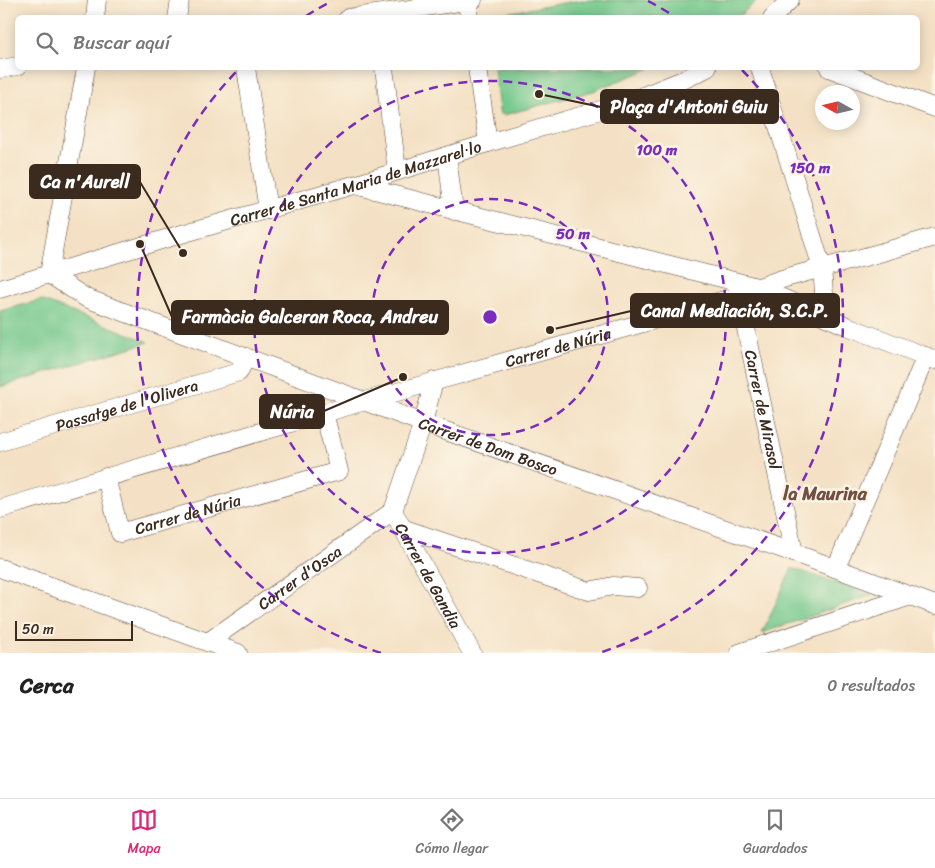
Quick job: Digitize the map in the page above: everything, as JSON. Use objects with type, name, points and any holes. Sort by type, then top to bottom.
[{"type":"street","points":[[95,15],[98,0]]},
{"type":"street","points":[[178,15],[180,0]]},
{"type":"street","points":[[775,15],[790,0]]},
{"type":"street","points":[[385,15],[469,5]]},
{"type":"street","points":[[0,69],[15,66]]},
{"type":"street","points":[[49,274],[86,70]]},
{"type":"street","points":[[246,70],[268,210]]},
{"type":"street","points":[[384,70],[397,171]]},
{"type":"street","points":[[477,70],[488,143]]},
{"type":"street","name":"Carrer de Santa Maria de Mazzarel·lo","points":[[0,289],[628,102],[703,70]]},
{"type":"street","points":[[761,70],[822,268],[826,317]]},
{"type":"street","points":[[834,70],[935,108]]},
{"type":"street","points":[[447,156],[454,211]]},
{"type":"street","points":[[354,185],[757,287],[826,317],[930,358],[836,568]]},
{"type":"street","name":"Carrer de Núria","points":[[0,508],[365,400],[739,296],[757,287],[935,237]]},
{"type":"street","name":"Carrer de Dom Bosco","points":[[49,274],[86,298],[423,422],[836,568],[935,605]]},
{"type":"street","name":"Carrer de Mirasol","points":[[739,296],[794,553]]},
{"type":"street","name":"Passatge de l'Olivera","points":[[0,442],[239,372],[246,357]]},
{"type":"street","name":"Carrer de Gandia","points":[[434,381],[423,422],[392,511],[472,653]]},
{"type":"street","name":"Carrer de Núria","points":[[106,477],[120,532],[339,470],[324,413]]},
{"type":"street","name":"Carrer d'Osca","points":[[208,642],[392,511]]},
{"type":"street","points":[[402,528],[589,591],[613,586],[638,588]]},
{"type":"street","points":[[0,568],[238,653]]},
{"type":"street","points":[[747,652],[911,596]]},
{"type":"green space","points":[[581,0],[758,0],[740,15],[493,15]]},
{"type":"green space","points":[[494,70],[646,70],[593,91],[504,115],[500,114]]},
{"type":"green space","points":[[41,300],[149,342],[0,387],[0,311]]},
{"type":"green space","points":[[792,568],[872,595],[762,633]]},
{"type":"place","name":"Plaça d'Antoni Guiu","points":[[539,94]]},
{"type":"place","name":"Farmàcia Galceran Roca, Andreu","points":[[140,244]]},
{"type":"place","name":"Ca n'Aurell","points":[[183,253]]},
{"type":"place","name":"Canal Mediación, S.C.P.","points":[[550,330]]},
{"type":"place","name":"Núria","points":[[403,377]]},
{"type":"district","name":"la Maurina","points":[[825,494]]}]
